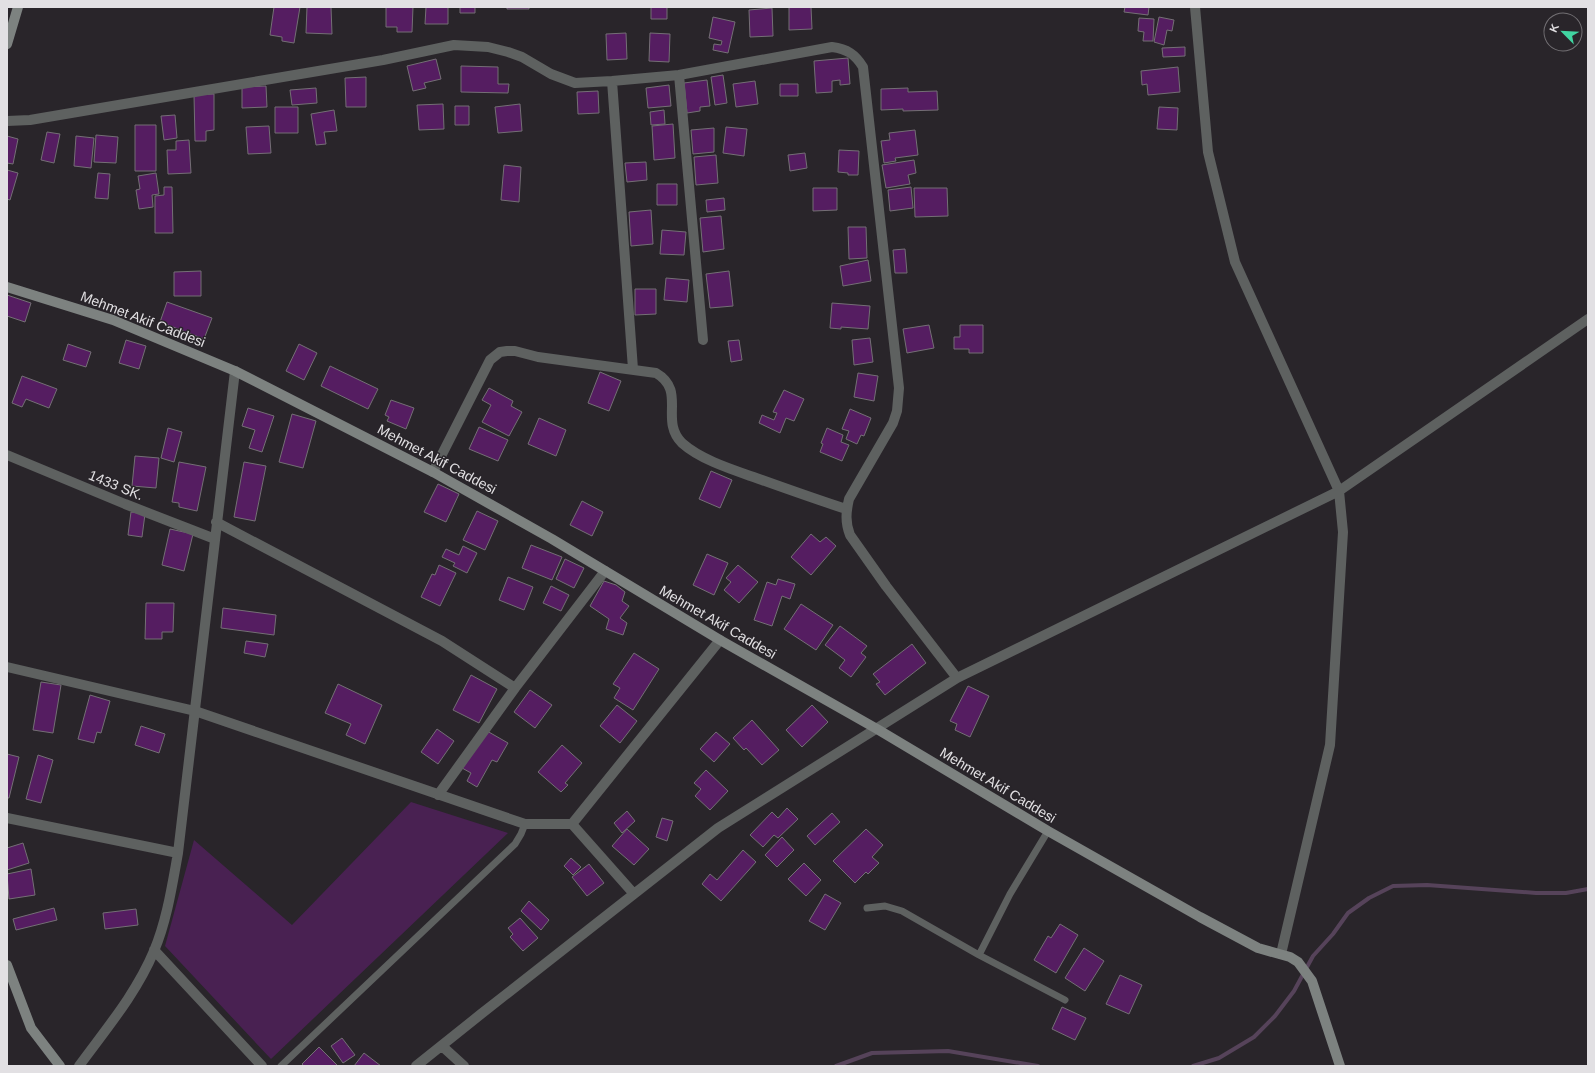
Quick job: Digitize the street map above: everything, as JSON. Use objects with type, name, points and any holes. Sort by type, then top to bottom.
[{"type":"street","points":[[7,44],[18,7]]},
{"type":"street","points":[[1195,7],[1208,152],[1235,262],[1338,491],[1343,532],[1330,745],[1281,954]]},
{"type":"street","points":[[7,121],[30,120],[217,89],[383,60],[454,45],[488,47],[508,52],[551,74],[576,83],[679,75],[832,47],[843,48],[852,52],[863,67],[899,388],[897,411],[893,424],[849,499],[846,509],[846,518],[850,534],[886,586],[956,678]]},
{"type":"street","points":[[679,75],[703,340]]},
{"type":"street","points":[[612,81],[633,370]]},
{"type":"street","name":"Mehmet Akif Caddesi","points":[[7,287],[113,320],[235,371],[477,495],[720,640],[876,729],[1048,831],[1231,934],[1258,948],[1281,954],[1298,962],[1308,975],[1318,994],[1340,1066]]},
{"type":"street","points":[[416,1066],[718,828],[956,678],[1338,491],[1588,320]]},
{"type":"street","points":[[433,472],[486,366],[494,356],[500,352],[515,351],[538,357],[656,373],[668,382],[673,396],[671,420],[673,428],[682,442],[690,449],[733,470],[846,509]]},
{"type":"street","points":[[79,1066],[135,988],[154,950],[169,903],[178,853],[235,371]]},
{"type":"street","name":"1433 SK.","points":[[7,455],[125,504],[215,539]]},
{"type":"street","points":[[216,522],[442,641],[514,688]]},
{"type":"street","points":[[438,795],[514,688],[604,571]]},
{"type":"street","points":[[572,824],[720,640]]},
{"type":"street","points":[[7,667],[195,711],[525,824],[572,824],[634,894]]},
{"type":"street","points":[[7,818],[178,853]]},
{"type":"street","points":[[154,950],[262,1066]]},
{"type":"street","points":[[7,965],[31,1028],[60,1066]]},
{"type":"street","points":[[442,1046],[464,1066]]},
{"type":"lane","points":[[281,1066],[515,844],[525,824]]},
{"type":"lane","points":[[979,954],[1010,894],[1048,831]]},
{"type":"lane","points":[[867,908],[885,906],[898,910],[1065,1000]]},
{"type":"shaded area","points":[[411,802],[508,833],[271,1059],[165,946],[194,840],[292,925]]},
{"type":"building","points":[[274,7],[300,7],[294,43],[282,41],[282,37],[270,35]]},
{"type":"building","points":[[307,7],[331,7],[332,34],[306,33]]},
{"type":"building","points":[[386,7],[413,7],[412,32],[397,32],[397,27],[386,27]]},
{"type":"building","points":[[426,7],[448,7],[448,24],[425,24]]},
{"type":"building","points":[[460,7],[475,7],[475,13],[460,13]]},
{"type":"building","points":[[507,7],[529,7],[529,9],[507,9]]},
{"type":"building","points":[[651,7],[667,7],[667,19],[651,19]]},
{"type":"building","points":[[789,7],[811,7],[812,29],[789,30]]},
{"type":"building","points":[[1125,7],[1149,7],[1148,15],[1124,12]]},
{"type":"building","points":[[772,8],[773,36],[750,37],[749,10]]},
{"type":"building","points":[[713,17],[735,22],[728,53],[713,50],[714,44],[721,45],[722,41],[709,38]]},
{"type":"building","points":[[1159,17],[1174,20],[1172,31],[1167,30],[1164,45],[1154,42]]},
{"type":"building","points":[[1139,18],[1154,19],[1153,41],[1143,41],[1144,32],[1138,31]]},
{"type":"building","points":[[626,33],[627,59],[607,60],[606,34]]},
{"type":"building","points":[[650,33],[670,34],[669,62],[649,61]]},
{"type":"building","points":[[1185,47],[1185,56],[1163,57],[1162,48]]},
{"type":"building","points":[[848,58],[850,84],[840,85],[840,80],[832,81],[832,92],[816,93],[814,61]]},
{"type":"building","points":[[436,59],[441,79],[424,83],[426,88],[413,91],[407,66]]},
{"type":"building","points":[[461,66],[498,67],[498,84],[509,84],[508,93],[461,92]]},
{"type":"building","points":[[1178,67],[1180,92],[1148,95],[1147,84],[1142,85],[1141,71]]},
{"type":"building","points":[[723,75],[727,103],[715,105],[711,77]]},
{"type":"building","points":[[366,77],[366,107],[346,107],[345,78]]},
{"type":"building","points":[[707,80],[710,106],[700,107],[700,111],[687,113],[684,83]]},
{"type":"building","points":[[755,81],[758,104],[736,107],[733,84]]},
{"type":"building","points":[[780,84],[798,84],[798,96],[780,96]]},
{"type":"building","points":[[669,85],[671,106],[648,108],[646,88]]},
{"type":"building","points":[[266,86],[267,107],[242,108],[242,87]]},
{"type":"building","points":[[316,88],[317,103],[292,105],[290,90]]},
{"type":"building","points":[[908,88],[908,92],[937,91],[938,110],[881,110],[881,89]]},
{"type":"building","points":[[598,91],[599,113],[578,114],[577,92]]},
{"type":"building","points":[[214,94],[214,130],[206,131],[206,141],[195,141],[194,95]]},
{"type":"building","points":[[443,104],[444,129],[419,130],[417,105]]},
{"type":"building","points":[[520,104],[522,131],[498,133],[495,107]]},
{"type":"building","points":[[455,106],[469,106],[469,125],[455,125]]},
{"type":"building","points":[[275,107],[298,107],[298,133],[275,133]]},
{"type":"building","points":[[1159,107],[1178,108],[1177,130],[1157,129]]},
{"type":"building","points":[[334,110],[337,131],[324,132],[326,144],[316,145],[311,114]]},
{"type":"building","points":[[664,110],[665,124],[651,125],[650,112]]},
{"type":"building","points":[[175,115],[177,138],[164,140],[161,116]]},
{"type":"building","points":[[673,124],[675,158],[654,160],[652,126]]},
{"type":"building","points":[[135,125],[156,125],[156,171],[135,171]]},
{"type":"building","points":[[269,126],[271,153],[248,154],[246,127]]},
{"type":"building","points":[[726,127],[747,129],[744,156],[723,153]]},
{"type":"building","points":[[714,128],[714,152],[693,154],[691,130]]},
{"type":"building","points":[[915,130],[918,155],[895,158],[896,161],[884,163],[881,141],[890,140],[889,133]]},
{"type":"building","points":[[47,132],[60,134],[54,163],[41,160]]},
{"type":"building","points":[[96,135],[118,137],[116,163],[94,162]]},
{"type":"building","points":[[7,136],[18,139],[13,164],[7,163]]},
{"type":"building","points":[[76,136],[94,138],[91,168],[74,166]]},
{"type":"building","points":[[189,140],[191,173],[168,174],[167,150],[176,150],[176,141]]},
{"type":"building","points":[[839,150],[859,151],[858,175],[848,175],[848,173],[838,172]]},
{"type":"building","points":[[805,153],[807,168],[790,171],[788,155]]},
{"type":"building","points":[[716,155],[718,183],[696,185],[694,157]]},
{"type":"building","points":[[914,160],[916,173],[908,175],[910,184],[886,188],[882,165]]},
{"type":"building","points":[[646,162],[647,180],[627,182],[625,163]]},
{"type":"building","points":[[504,165],[521,167],[519,202],[501,200]]},
{"type":"building","points":[[7,170],[18,173],[10,200],[7,199]]},
{"type":"building","points":[[98,173],[110,174],[108,199],[95,198]]},
{"type":"building","points":[[156,173],[159,194],[152,195],[153,207],[139,209],[136,190],[140,189],[138,176]]},
{"type":"building","points":[[657,184],[677,184],[677,205],[657,205]]},
{"type":"building","points":[[164,187],[172,187],[173,233],[155,233],[155,196],[164,195]]},
{"type":"building","points":[[911,187],[913,208],[890,211],[888,190]]},
{"type":"building","points":[[813,188],[837,188],[837,210],[813,211]]},
{"type":"building","points":[[914,188],[947,188],[948,216],[915,217]]},
{"type":"building","points":[[724,198],[725,210],[707,212],[706,200]]},
{"type":"building","points":[[651,210],[653,244],[631,246],[629,212]]},
{"type":"building","points":[[721,216],[724,249],[703,252],[700,218]]},
{"type":"building","points":[[848,227],[866,227],[867,258],[849,259]]},
{"type":"building","points":[[662,230],[686,232],[684,255],[660,254]]},
{"type":"building","points":[[905,249],[907,273],[895,273],[893,250]]},
{"type":"building","points":[[868,260],[871,281],[843,286],[840,266]]},
{"type":"building","points":[[201,271],[201,296],[174,296],[174,272]]},
{"type":"building","points":[[729,271],[733,306],[710,308],[706,274]]},
{"type":"building","points":[[666,278],[689,280],[687,302],[664,300]]},
{"type":"building","points":[[635,289],[656,289],[656,314],[635,315]]},
{"type":"building","points":[[7,295],[31,303],[25,322],[7,316]]},
{"type":"building","points":[[167,302],[212,318],[204,339],[160,322]]},
{"type":"building","points":[[832,303],[870,306],[868,329],[841,327],[841,329],[830,328]]},
{"type":"building","points":[[929,325],[934,348],[907,353],[903,329]]},
{"type":"building","points":[[960,325],[983,325],[983,353],[969,353],[969,349],[954,349],[954,337],[960,337]]},
{"type":"building","points":[[870,338],[873,362],[854,365],[852,340]]},
{"type":"building","points":[[126,340],[146,346],[139,369],[119,363]]},
{"type":"building","points":[[739,340],[742,360],[731,362],[728,341]]},
{"type":"building","points":[[68,344],[91,352],[86,367],[63,360]]},
{"type":"building","points":[[299,344],[317,353],[304,380],[286,371]]},
{"type":"building","points":[[330,366],[378,389],[368,409],[321,386]]},
{"type":"building","points":[[600,372],[621,381],[609,411],[588,403]]},
{"type":"building","points":[[858,373],[878,376],[874,401],[854,397]]},
{"type":"building","points":[[22,376],[57,389],[49,408],[26,399],[22,407],[12,403]]},
{"type":"building","points":[[489,388],[513,401],[511,406],[522,412],[509,436],[482,422],[491,405],[482,400]]},
{"type":"building","points":[[784,390],[804,399],[794,421],[786,418],[780,433],[759,423],[762,415],[774,420],[777,413],[773,412]]},
{"type":"building","points":[[391,400],[414,408],[406,429],[387,421],[389,417],[385,415]]},
{"type":"building","points":[[248,408],[274,416],[262,452],[249,448],[255,430],[242,426]]},
{"type":"building","points":[[850,409],[871,418],[864,436],[861,435],[857,444],[846,439],[849,431],[842,429]]},
{"type":"building","points":[[292,414],[316,421],[303,468],[279,462]]},
{"type":"building","points":[[539,418],[566,430],[556,456],[528,444]]},
{"type":"building","points":[[479,427],[508,440],[498,461],[469,449]]},
{"type":"building","points":[[168,428],[182,432],[174,462],[161,458]]},
{"type":"building","points":[[827,428],[843,435],[841,442],[849,445],[842,461],[820,452],[823,444],[821,443]]},
{"type":"building","points":[[135,456],[159,458],[156,488],[132,486]]},
{"type":"building","points":[[179,462],[206,467],[197,511],[179,507],[179,503],[172,502]]},
{"type":"building","points":[[244,462],[266,466],[255,521],[234,517]]},
{"type":"building","points":[[711,471],[732,480],[720,508],[699,499]]},
{"type":"building","points":[[438,484],[459,494],[446,522],[424,512]]},
{"type":"building","points":[[582,501],[603,512],[592,536],[570,525]]},
{"type":"building","points":[[477,511],[498,521],[485,550],[463,540]]},
{"type":"building","points":[[131,512],[145,514],[142,537],[128,535]]},
{"type":"building","points":[[170,529],[193,534],[184,571],[162,565]]},
{"type":"building","points":[[811,534],[820,542],[826,537],[836,546],[811,575],[791,557]]},
{"type":"building","points":[[531,545],[562,557],[552,580],[522,568]]},
{"type":"building","points":[[463,546],[477,553],[467,573],[453,566],[455,563],[442,557],[446,549],[459,555]]},
{"type":"building","points":[[707,554],[728,563],[714,595],[693,585]]},
{"type":"building","points":[[565,559],[584,568],[574,588],[556,579]]},
{"type":"building","points":[[439,565],[456,573],[440,606],[421,597],[432,574],[435,575]]},
{"type":"building","points":[[738,565],[758,582],[739,603],[724,590],[731,582],[726,578]]},
{"type":"building","points":[[508,577],[533,587],[524,610],[499,600]]},
{"type":"building","points":[[778,579],[795,584],[790,599],[782,596],[772,626],[754,620],[767,582],[776,585]]},
{"type":"building","points":[[604,581],[616,585],[625,592],[622,601],[629,606],[620,618],[627,623],[623,635],[606,629],[609,619],[590,606]]},
{"type":"building","points":[[551,586],[569,595],[561,611],[543,603]]},
{"type":"building","points":[[146,603],[174,603],[173,632],[162,632],[162,639],[145,639]]},
{"type":"building","points":[[801,604],[833,625],[816,650],[784,629]]},
{"type":"building","points":[[223,608],[276,615],[274,635],[221,628]]},
{"type":"building","points":[[840,626],[867,646],[861,653],[866,657],[851,677],[839,668],[845,660],[825,645]]},
{"type":"building","points":[[246,641],[268,644],[265,657],[244,653]]},
{"type":"building","points":[[912,644],[926,663],[885,695],[876,684],[880,682],[873,674]]},
{"type":"building","points":[[634,653],[659,669],[633,710],[614,698],[620,688],[613,684]]},
{"type":"building","points":[[471,675],[497,689],[479,723],[453,710]]},
{"type":"building","points":[[41,682],[61,685],[53,733],[33,730]]},
{"type":"building","points":[[338,684],[382,705],[365,744],[346,735],[351,724],[325,713]]},
{"type":"building","points":[[968,686],[989,696],[970,737],[955,730],[957,724],[950,721]]},
{"type":"building","points":[[530,690],[552,705],[535,728],[514,712]]},
{"type":"building","points":[[90,695],[110,701],[101,733],[97,732],[94,743],[78,739]]},
{"type":"building","points":[[617,705],[637,721],[620,743],[600,726]]},
{"type":"building","points":[[812,705],[828,722],[802,747],[786,730]]},
{"type":"building","points":[[752,720],[779,750],[762,765],[746,748],[744,750],[733,738]]},
{"type":"building","points":[[141,726],[165,734],[159,753],[135,745]]},
{"type":"building","points":[[437,729],[454,741],[438,764],[421,752]]},
{"type":"building","points":[[487,731],[508,743],[497,762],[492,760],[477,787],[467,781],[471,773],[462,768]]},
{"type":"building","points":[[716,732],[730,744],[714,762],[700,749]]},
{"type":"building","points":[[562,745],[582,763],[565,783],[568,785],[561,792],[538,772]]},
{"type":"building","points":[[7,754],[19,757],[9,798],[7,798]]},
{"type":"building","points":[[38,755],[53,760],[41,803],[26,799]]},
{"type":"building","points":[[706,770],[728,791],[710,810],[695,796],[701,789],[694,783]]},
{"type":"building","points":[[787,808],[798,819],[778,838],[774,835],[763,847],[750,835],[772,812],[778,818]]},
{"type":"building","points":[[627,811],[635,821],[622,833],[614,823]]},
{"type":"building","points":[[832,813],[840,822],[815,845],[807,836]]},
{"type":"building","points":[[662,818],[673,821],[667,841],[656,837]]},
{"type":"building","points":[[627,829],[649,849],[634,865],[612,846]]},
{"type":"building","points":[[866,829],[883,845],[872,857],[879,863],[868,874],[866,872],[855,883],[833,861]]},
{"type":"building","points":[[782,837],[794,850],[777,867],[765,855]]},
{"type":"building","points":[[23,843],[29,863],[7,870],[7,848]]},
{"type":"building","points":[[743,850],[756,862],[721,901],[702,884],[710,874],[717,880]]},
{"type":"building","points":[[571,858],[581,867],[573,875],[564,866]]},
{"type":"building","points":[[804,863],[821,880],[806,896],[788,879]]},
{"type":"building","points":[[589,864],[604,883],[587,896],[572,877]]},
{"type":"building","points":[[31,869],[35,895],[9,899],[7,874]]},
{"type":"building","points":[[825,894],[841,903],[825,930],[809,921]]},
{"type":"building","points":[[529,901],[549,920],[541,930],[521,911]]},
{"type":"building","points":[[54,908],[57,920],[16,930],[13,919]]},
{"type":"building","points":[[136,909],[138,925],[105,929],[103,913]]},
{"type":"building","points":[[520,918],[538,938],[523,951],[510,937],[513,934],[508,928]]},
{"type":"building","points":[[1060,924],[1078,935],[1056,973],[1034,960],[1048,936],[1051,938]]},
{"type":"building","points":[[1084,948],[1104,961],[1085,991],[1065,978]]},
{"type":"building","points":[[1120,975],[1142,985],[1129,1014],[1106,1004]]},
{"type":"building","points":[[1062,1007],[1086,1018],[1075,1040],[1052,1029]]},
{"type":"building","points":[[342,1038],[355,1055],[343,1063],[331,1046]]},
{"type":"building","points":[[319,1047],[338,1066],[304,1066],[302,1064]]},
{"type":"building","points":[[364,1053],[381,1066],[354,1066]]},
{"type":"waterway","points":[[1193,1066],[1219,1058],[1254,1037],[1275,1016],[1294,991],[1313,956],[1333,934],[1348,913],[1369,898],[1393,886],[1427,885],[1536,893],[1566,893],[1588,889]]},
{"type":"waterway","points":[[836,1066],[872,1053],[948,1051],[1038,1066]]}]
